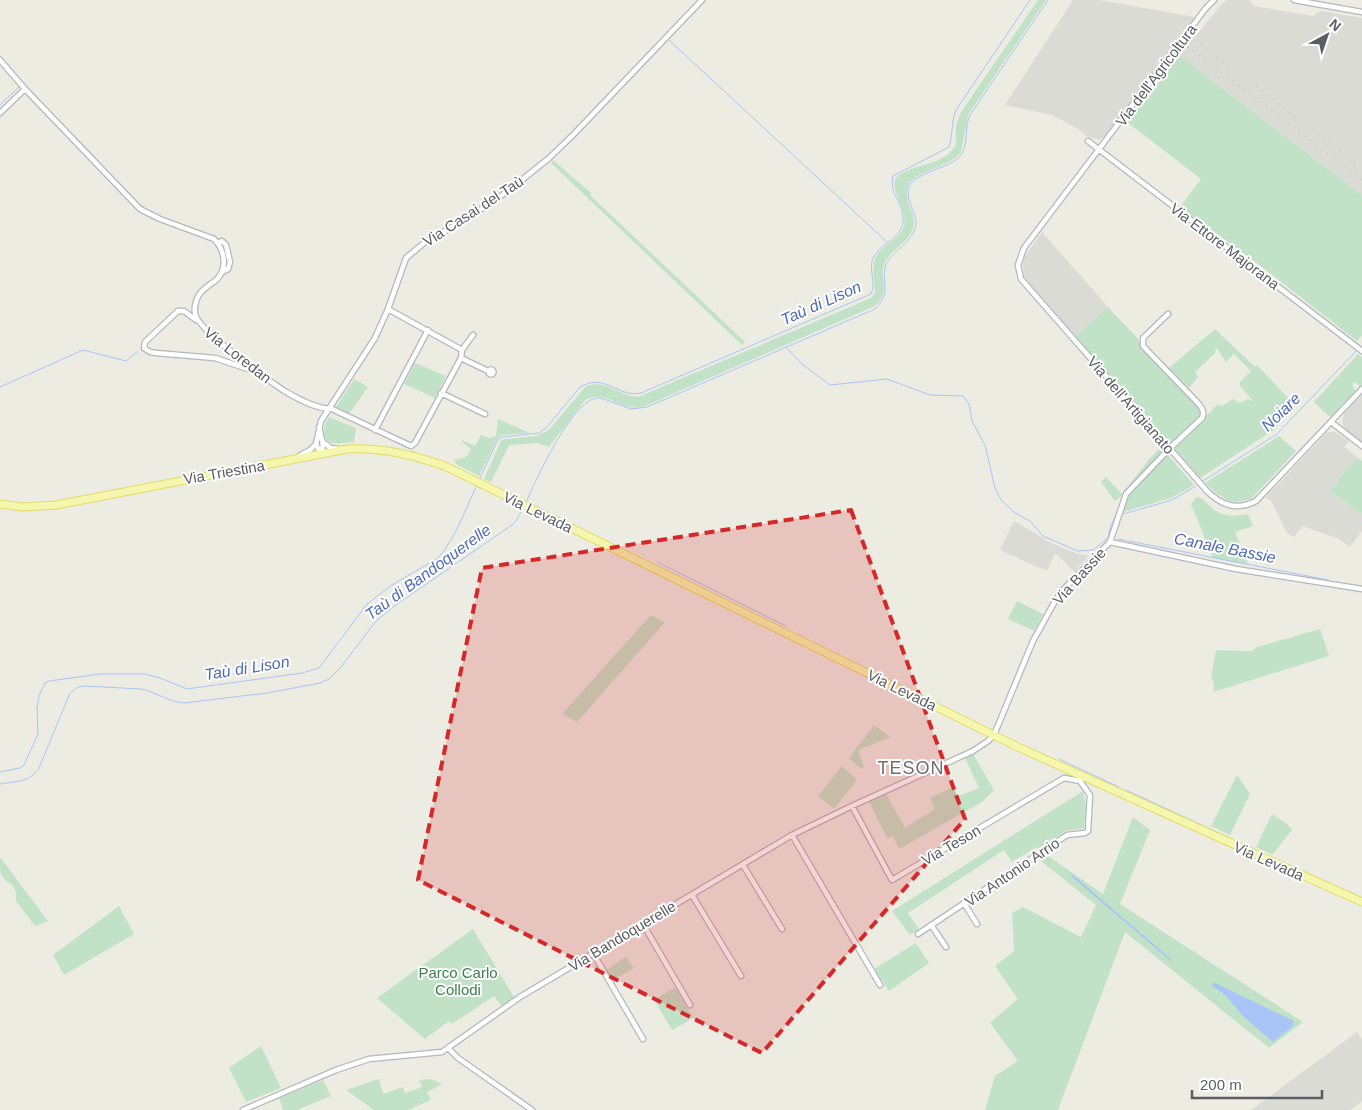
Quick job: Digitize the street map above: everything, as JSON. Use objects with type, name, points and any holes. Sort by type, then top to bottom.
[{"type":"main road","name":"Via Triestina","points":[[0,504],[23,507],[56,505],[347,449],[390,451],[415,455],[447,467]]},
{"type":"main road","name":"Via Levada","points":[[447,467],[1081,779],[1362,902]]},
{"type":"street","name":"Via Casai del Taù","points":[[316,444],[319,426],[327,409],[375,338],[388,309],[406,258],[416,248],[468,218],[508,191],[548,159],[702,0]]},
{"type":"street","name":"Via dell'Agricoltura","points":[[1099,150],[1214,0]]},
{"type":"street","points":[[1294,0],[1362,12]]},
{"type":"street","name":"Via Loredan","points":[[0,60],[25,89],[140,209],[160,219],[214,239],[218,243],[224,260],[222,272],[218,278],[199,294],[195,313],[196,320],[209,333],[260,373],[283,390],[327,409],[332,409],[409,446],[414,443],[441,393]]},
{"type":"street","points":[[0,113],[25,89]]},
{"type":"street","name":"Via Ettore Majorana","points":[[1088,142],[1362,351]]},
{"type":"street","name":"Via dell'Artigianato","points":[[1099,150],[1024,248],[1019,260],[1019,272],[1025,286],[1214,498],[1224,504],[1236,507],[1251,504],[1259,498],[1362,389]]},
{"type":"street","points":[[388,309],[462,350]]},
{"type":"street","points":[[196,320],[184,311],[178,311],[145,342],[144,348],[156,353],[215,358],[260,373]]},
{"type":"street","points":[[1110,542],[1126,494],[1202,418],[1204,413],[1203,408],[1198,402],[1143,346],[1143,338],[1168,314]]},
{"type":"street","points":[[375,430],[428,330]]},
{"type":"street","points":[[473,335],[462,350],[461,358],[441,393],[486,414]]},
{"type":"street","points":[[461,358],[488,371]]},
{"type":"street","points":[[1330,422],[1362,446]]},
{"type":"street","points":[[319,426],[323,442],[321,454]]},
{"type":"street","points":[[323,442],[331,448],[347,449]]},
{"type":"street","points":[[288,460],[305,453],[316,444],[321,454]]},
{"type":"street","name":"Via Bassie","points":[[994,735],[1029,650],[1046,616],[1062,591],[1110,542],[1236,569],[1362,589]]},
{"type":"street","name":"Via Bandoquerelle","points":[[246,1109],[336,1070],[369,1059],[442,1052],[516,1000],[792,835],[974,751],[994,735]]},
{"type":"street","name":"Via Teson","points":[[852,806],[892,880],[1064,778],[1081,779]]},
{"type":"street","name":"Via Antonio Arrio","points":[[918,934],[1067,835],[1088,831],[1090,795],[1081,779]]},
{"type":"street","points":[[792,835],[880,985]]},
{"type":"street","points":[[743,865],[782,929]]},
{"type":"street","points":[[692,895],[741,976]]},
{"type":"street","points":[[964,903],[977,924]]},
{"type":"street","points":[[643,924],[690,1006]]},
{"type":"street","points":[[931,925],[946,947]]},
{"type":"street","points":[[593,953],[643,1039]]},
{"type":"street","points":[[448,1048],[458,1058],[532,1110]]},
{"type":"highlighted area","points":[[851,510],[965,819],[762,1053],[418,880],[482,568]]},
{"type":"shaded area","points":[[1073,0],[1099,0],[1195,17],[1106,135],[1099,140],[1087,136],[1075,127],[1052,115],[1005,105]]},
{"type":"shaded area","points":[[1227,0],[1249,0],[1254,6],[1313,16],[1321,11],[1362,18],[1362,195],[1180,56],[1193,37]]},
{"type":"shaded area","points":[[1042,232],[1108,307],[1075,336],[1024,275],[1023,263],[1025,256]]},
{"type":"shaded area","points":[[1362,393],[1362,442],[1348,432],[1342,424],[1344,414]]},
{"type":"shaded area","points":[[1327,432],[1335,432],[1349,441],[1344,447],[1357,457],[1330,491],[1362,514],[1362,531],[1350,547],[1339,539],[1303,526],[1294,537],[1287,533],[1272,502],[1266,497]]},
{"type":"shaded area","points":[[1014,521],[1051,543],[1088,556],[1075,572],[1055,553],[1047,571],[1000,550]]},
{"type":"shaded area","points":[[1357,1032],[1362,1039],[1362,1101],[1350,1110],[1251,1110]]},
{"type":"green space","points":[[1038,0],[1046,0],[968,115],[961,152],[949,162],[917,177],[908,187],[907,196],[914,219],[913,230],[889,256],[883,266],[883,294],[875,306],[645,406],[629,407],[603,397],[585,400],[549,447],[537,443],[509,445],[491,482],[484,479],[501,441],[504,439],[536,436],[549,430],[586,386],[600,384],[638,397],[871,298],[875,293],[873,270],[876,257],[883,248],[898,236],[904,225],[905,219],[894,183],[896,178],[908,170],[941,159],[948,155],[955,147],[956,127],[961,112]]},
{"type":"green space","points":[[1180,56],[1362,195],[1362,335],[1357,341],[1258,264],[1180,207],[1201,179],[1127,122]]},
{"type":"green space","points":[[553,160],[591,193],[590,195],[745,342],[742,345],[551,163]]},
{"type":"green space","points":[[1108,307],[1139,340],[1141,346],[1201,409],[1200,416],[1172,445],[1075,336]]},
{"type":"green space","points":[[1215,329],[1255,367],[1257,365],[1296,406],[1275,429],[1200,478],[1174,448],[1218,404],[1222,406],[1233,399],[1240,403],[1248,399],[1252,400],[1240,386],[1240,382],[1251,371],[1234,354],[1226,362],[1216,347],[1215,353],[1195,372],[1198,377],[1189,388],[1169,368]]},
{"type":"green space","points":[[1358,354],[1362,357],[1362,385],[1359,386],[1356,382],[1353,383],[1355,391],[1330,417],[1314,402]]},
{"type":"green space","points":[[415,363],[446,376],[435,398],[404,384]]},
{"type":"green space","points":[[354,379],[368,387],[349,414],[336,407]]},
{"type":"green space","points":[[329,417],[356,428],[354,442],[333,443],[326,439],[324,428]]},
{"type":"green space","points":[[498,419],[530,433],[501,435],[497,439],[479,476],[454,463],[456,463],[454,459],[465,457],[471,449],[462,440],[475,446],[481,435],[489,438],[496,436]]},
{"type":"green space","points":[[1279,436],[1296,451],[1251,499],[1235,502],[1227,500],[1205,483]]},
{"type":"green space","points":[[1162,446],[1164,449],[1122,495],[1115,501],[1101,482],[1106,477],[1122,494],[1150,458]]},
{"type":"green space","points":[[1168,455],[1194,485],[1171,498],[1123,512],[1129,494]]},
{"type":"green space","points":[[1357,457],[1362,461],[1362,514],[1330,491]]},
{"type":"green space","points":[[1197,497],[1214,510],[1223,514],[1237,516],[1248,514],[1253,526],[1235,532],[1248,564],[1213,558],[1191,504]]},
{"type":"green space","points":[[1017,601],[1043,614],[1034,631],[1008,619]]},
{"type":"green space","points":[[651,615],[665,622],[577,722],[562,714]]},
{"type":"green space","points":[[1320,629],[1329,656],[1213,692],[1214,684],[1211,677],[1216,650],[1251,651],[1257,647]]},
{"type":"green space","points":[[874,725],[890,737],[858,750],[864,767],[861,769],[849,758]]},
{"type":"green space","points":[[973,754],[994,790],[982,802],[899,849],[893,836],[887,838],[869,802],[886,794],[905,828],[935,809],[930,798],[953,787],[958,796],[979,788],[965,758]]},
{"type":"green space","points":[[842,766],[857,780],[834,809],[818,796]]},
{"type":"green space","points":[[1237,775],[1250,794],[1230,835],[1211,826]]},
{"type":"green space","points":[[1083,791],[1086,806],[1084,828],[1065,831],[1039,849],[1037,847],[1012,862],[1004,850],[908,913],[919,929],[910,935],[892,911]]},
{"type":"green space","points":[[1272,814],[1286,823],[1292,830],[1272,855],[1256,847]]},
{"type":"green space","points":[[1133,817],[1150,830],[1120,904],[1303,1022],[1269,1048],[1125,932],[1058,1110],[985,1110],[995,1076],[1018,1061],[990,1023],[1018,999],[995,966],[1014,951],[1012,913],[1023,907],[1081,937],[1096,905],[1041,861],[1048,856],[1103,894]]},
{"type":"green space","points":[[0,857],[48,921],[35,926],[16,901],[16,892],[12,884],[2,876]]},
{"type":"green space","points":[[119,906],[134,934],[64,975],[53,955]]},
{"type":"green space","name":"Parco Carlo Collodi","points":[[473,929],[514,997],[502,1006],[494,996],[452,1024],[449,1021],[425,1039],[377,998]]},
{"type":"green space","points":[[916,943],[929,963],[889,991],[874,969]]},
{"type":"green space","points":[[626,957],[634,968],[612,980],[606,970]]},
{"type":"green space","points":[[675,987],[693,1018],[672,1030],[654,1000]]},
{"type":"green space","points":[[261,1046],[281,1088],[246,1102],[229,1068]]},
{"type":"green space","points":[[379,1079],[383,1094],[403,1087],[405,1093],[422,1087],[419,1080],[431,1079],[442,1084],[427,1092],[431,1100],[408,1110],[374,1110],[346,1090]]},
{"type":"green space","points":[[323,1080],[331,1096],[297,1110],[283,1110],[279,1098]]},
{"type":"water","points":[[1073,875],[1172,960],[1172,962],[1071,876]]},
{"type":"water","points":[[1213,982],[1294,1021],[1293,1026],[1273,1042],[1244,1017],[1224,994],[1212,986]]},
{"type":"waterway","name":"Taù di Lison","points":[[479,480],[498,439],[539,433],[547,427],[580,387],[597,382],[625,392],[641,393],[871,294],[873,289],[871,265],[874,256],[901,230],[903,224],[902,211],[894,193],[893,176],[949,147],[956,110],[1030,0]]},
{"type":"waterway","name":"Taù di Bandoquerelle","points":[[526,502],[557,440],[579,409],[590,400],[601,398],[631,409],[647,407],[875,309],[885,292],[884,277],[886,264],[912,235],[916,224],[908,194],[911,184],[921,176],[956,160],[961,155],[965,146],[970,115],[1048,0]]},
{"type":"waterway","points":[[669,40],[888,243]]},
{"type":"waterway","points":[[0,105],[19,87]]},
{"type":"waterway","name":"Canale Bassie","points":[[786,347],[802,364],[830,385],[887,379],[930,395],[963,396],[969,404],[972,421],[985,445],[995,488],[1001,500],[1015,513],[1030,521],[1043,536],[1078,551],[1093,550],[1109,537]]},
{"type":"waterway","points":[[0,387],[83,350],[126,361],[137,352]]},
{"type":"waterway","name":"Noiare","points":[[1203,481],[1277,434],[1357,350]]},
{"type":"waterway","name":"Taù di Lison","points":[[0,772],[20,768],[24,765],[38,734],[37,708],[39,696],[45,683],[49,681],[100,674],[145,674],[187,689],[302,673],[319,668],[367,604],[392,585],[438,558],[455,532],[477,485]]},
{"type":"waterway","name":"Noiare","points":[[1123,514],[1172,500],[1196,486]]},
{"type":"waterway","name":"Taù di Bandoquerelle","points":[[0,784],[26,779],[35,773],[39,768],[70,693],[78,687],[140,689],[184,703],[267,693],[320,683],[329,679],[341,667],[376,621],[393,607],[512,525],[523,508]]},
{"type":"waterway","name":"Noiare","points":[[1108,537],[1116,516]]},
{"type":"waterway","name":"Canale Bassie","points":[[1118,539],[1328,580]]},
{"type":"waterway","points":[[657,562],[786,626]]},
{"type":"waterway","name":"Canale Bassie","points":[[1356,585],[1362,586]]},
{"type":"waterway","points":[[1059,759],[1119,787]]},
{"type":"waterway","points":[[1126,790],[1240,843]]},
{"type":"railway","points":[[1195,40],[1340,151],[1358,171]]},
{"type":"railway","points":[[1188,47],[1362,180]]},
{"type":"district","name":"TESON","points":[[911,768]]}]
